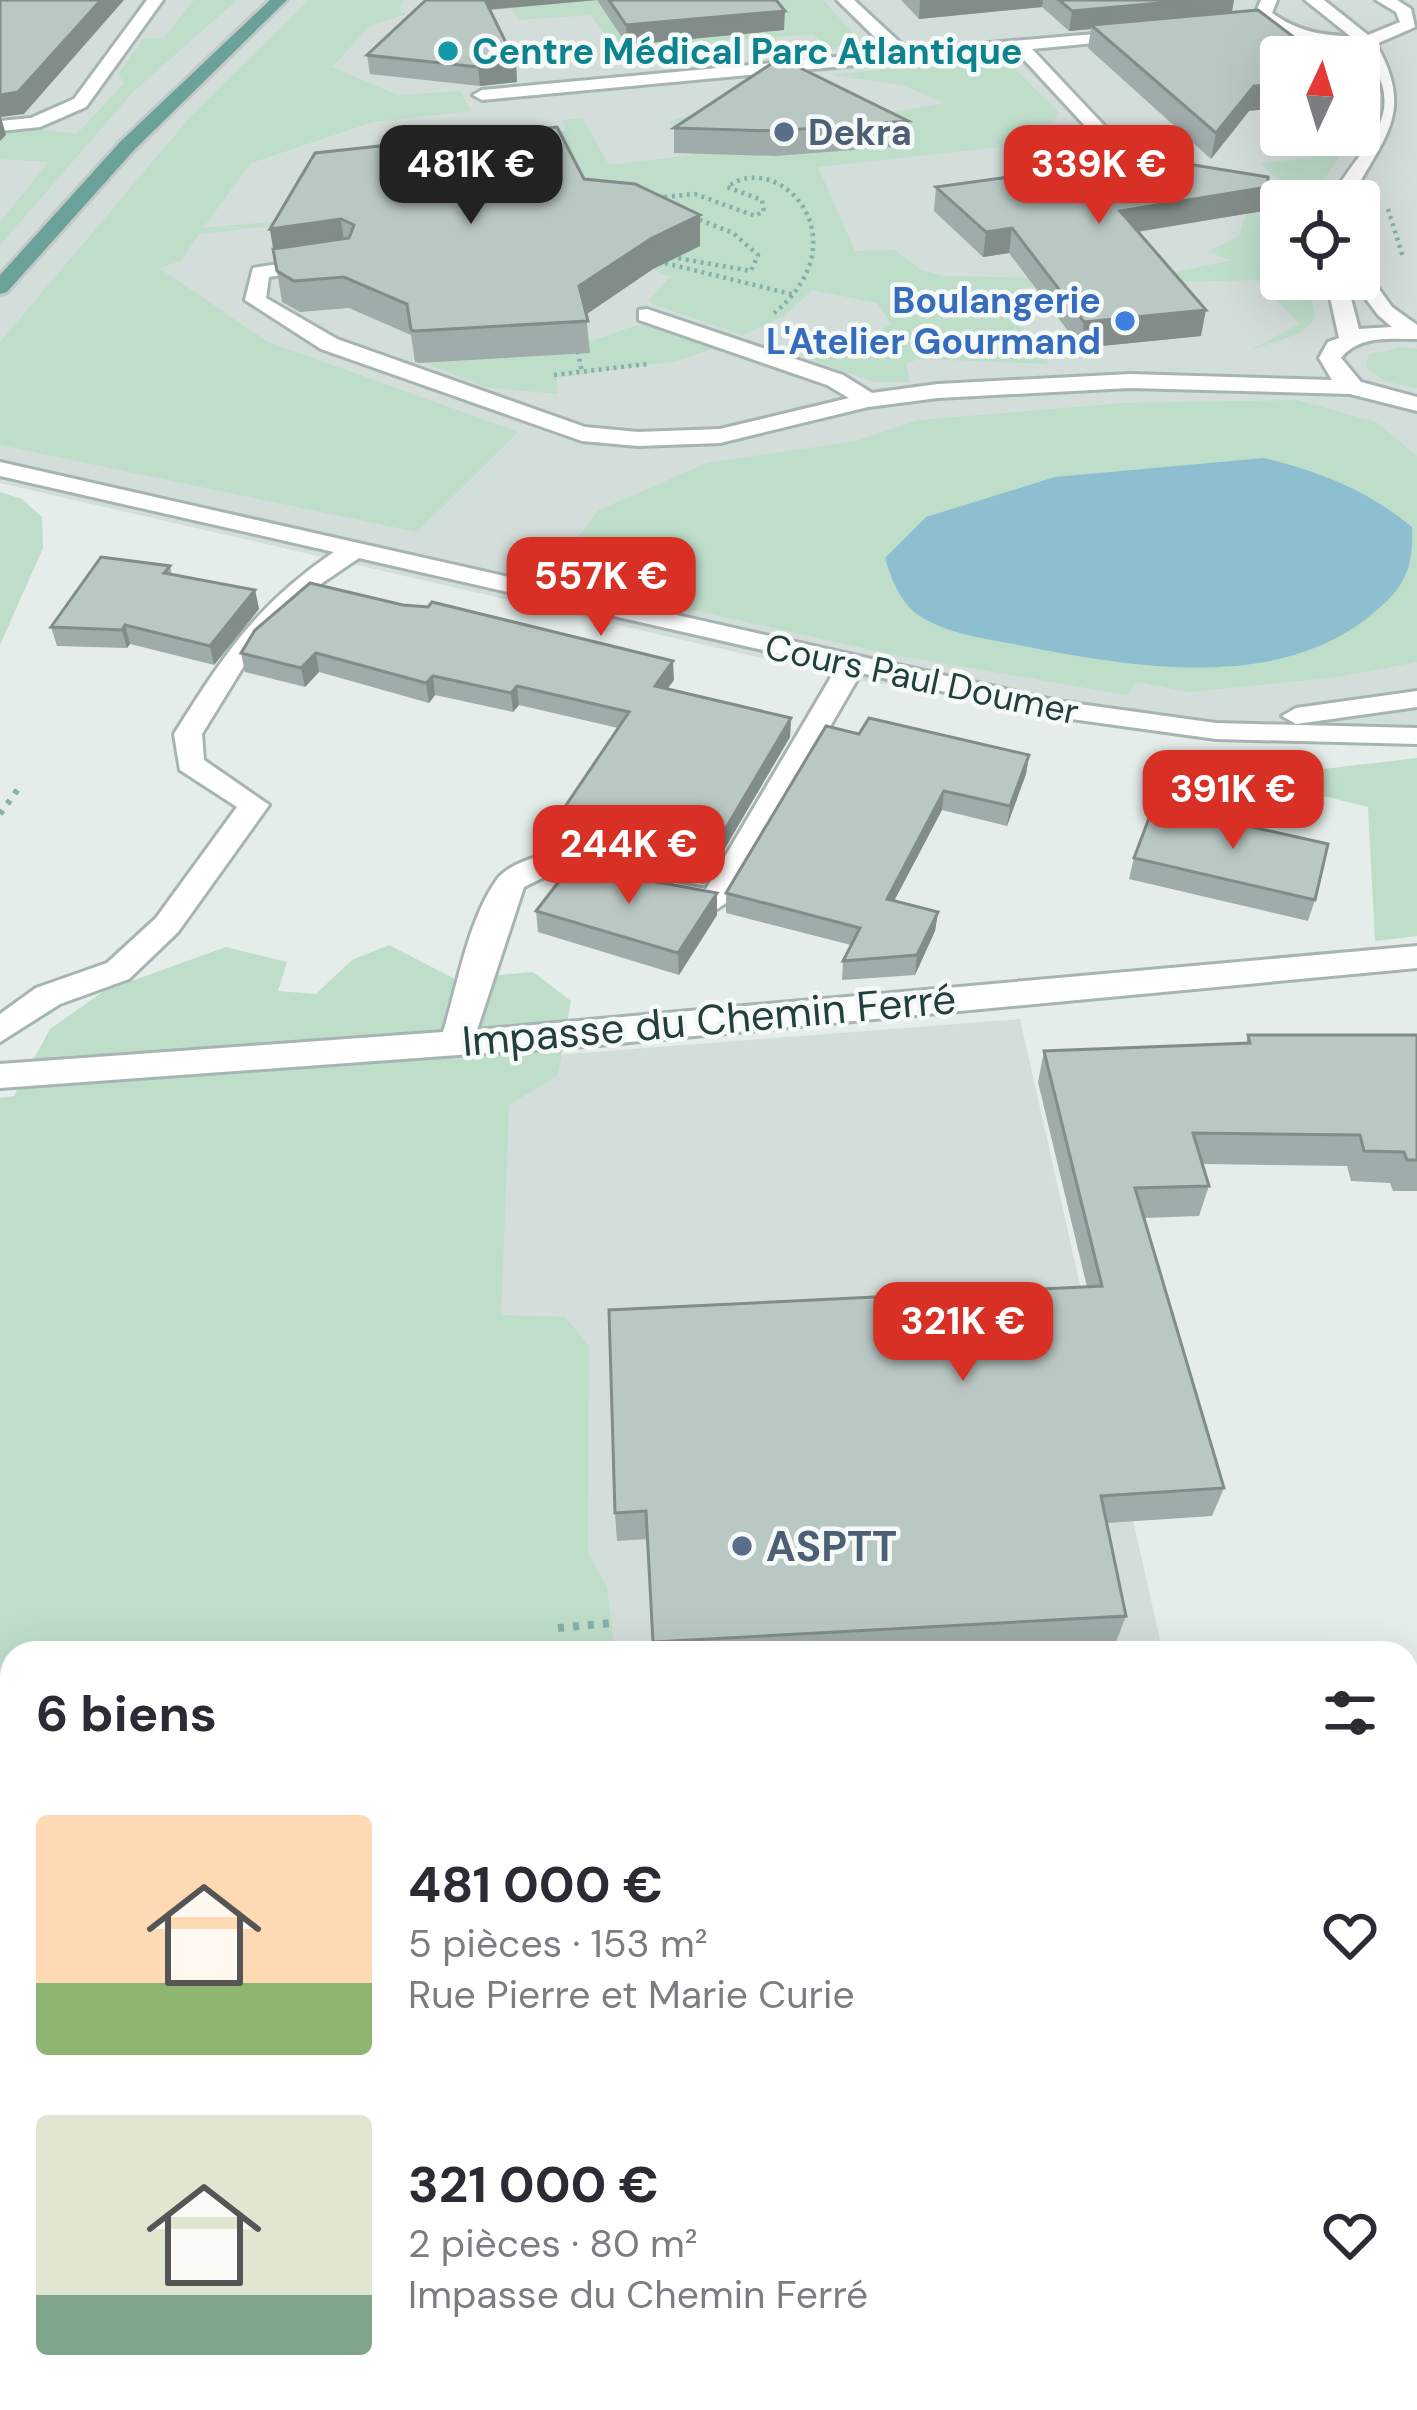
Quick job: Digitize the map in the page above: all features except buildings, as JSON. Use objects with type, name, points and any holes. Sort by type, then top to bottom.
[{"type":"main road","points":[[0,288],[128,145],[279,0]]},
{"type":"street","points":[[0,126],[34,122],[80,103],[155,0]]},
{"type":"street","points":[[845,0],[904,56]]},
{"type":"street","points":[[1269,0],[1263,14],[1271,22],[1323,36]]},
{"type":"street","points":[[1312,0],[1357,36]]},
{"type":"street","points":[[1380,36],[1402,31],[1409,24],[1410,8],[1384,0]]},
{"type":"street","points":[[1247,24],[1271,22]]},
{"type":"street","points":[[482,95],[1156,32]]},
{"type":"street","points":[[1019,45],[1119,152]]},
{"type":"street","points":[[1351,180],[1391,129],[1395,104],[1388,74],[1380,64]]},
{"type":"street","points":[[1391,129],[1417,133]]},
{"type":"street","points":[[346,260],[260,272],[256,300],[329,344],[582,434],[638,440],[720,436],[868,400],[938,391],[1130,381],[1311,360],[1350,338],[1415,333]]},
{"type":"street","points":[[1341,300],[1350,338]]},
{"type":"street","points":[[1377,300],[1415,333]]},
{"type":"street","points":[[646,314],[835,380],[868,400]]},
{"type":"street","points":[[1311,360],[1354,387],[1412,407]]},
{"type":"street","points":[[1130,381],[1354,387]]},
{"type":"street","name":"Cours Paul Doumer","points":[[0,469],[852,665],[1126,722],[1216,731],[1417,736]]},
{"type":"street","points":[[0,1030],[48,996],[118,971],[167,925],[254,805],[190,764],[188,734],[246,641],[314,578],[354,550]]},
{"type":"street","points":[[456,1043],[496,915],[512,881],[540,866],[714,902],[852,665]]},
{"type":"street","name":"Cours Paul Doumer","points":[[1216,731],[1417,699]]},
{"type":"street","name":"Impasse du Chemin Ferré","points":[[0,1076],[456,1043],[1417,957]]},
{"type":"path","points":[[541,376],[667,360],[722,339],[779,311],[818,262],[809,216],[796,193],[748,178],[727,187],[762,200],[764,211],[755,216],[695,194],[665,197],[672,212]]},
{"type":"path","points":[[1384,198],[1400,238],[1402,274]]},
{"type":"path","points":[[665,260],[751,271],[758,255],[733,233],[706,219],[688,218]]},
{"type":"path","points":[[665,247],[665,260]]},
{"type":"path","points":[[665,260],[795,295]]},
{"type":"path","points":[[724,290],[735,281]]},
{"type":"path","points":[[574,334],[582,372]]},
{"type":"path","points":[[0,814],[21,785]]},
{"type":"path","points":[[558,1628],[611,1623]]},
{"type":"shaded area","points":[[0,0],[1417,0],[1417,735],[1127,718],[862,681],[0,483]]},
{"type":"shaded area","points":[[1020,1019],[1160,1641],[0,1641],[0,1098]]},
{"type":"green space","points":[[194,0],[237,0],[134,91],[0,245],[0,222],[49,162],[0,159],[0,135],[34,128],[77,134],[124,83],[118,74],[144,38],[163,39]]},
{"type":"green space","points":[[309,0],[403,0],[399,10],[405,14],[370,26],[332,67],[398,95],[460,91],[471,111],[373,122],[251,163],[203,228],[294,220],[566,130],[562,120],[582,118],[609,165],[694,155],[669,121],[715,110],[882,114],[945,103],[902,85],[831,75],[973,61],[1014,68],[1060,113],[1035,143],[818,167],[855,251],[895,250],[921,270],[943,276],[1139,280],[1232,260],[1207,252],[1239,236],[1252,192],[1260,191],[1260,284],[1256,280],[1045,285],[1015,290],[1009,301],[1019,324],[1049,364],[918,359],[906,364],[910,382],[875,382],[816,362],[811,353],[838,357],[891,324],[877,303],[812,290],[784,316],[743,335],[652,304],[649,300],[670,277],[653,269],[309,222],[199,234],[181,261],[159,268],[268,342],[518,432],[417,532],[0,445],[0,342],[191,116]]},
{"type":"green space","points":[[563,0],[823,0],[855,35],[831,51],[813,34],[616,50],[591,15],[519,20],[509,5]]},
{"type":"green space","points":[[1311,156],[1340,156],[1323,180],[1278,180],[1260,163]]},
{"type":"green space","points":[[1276,300],[1312,300],[1315,319],[1301,333],[1248,351],[1300,324]]},
{"type":"green space","points":[[647,325],[715,348],[676,361],[556,378],[558,394],[484,387],[426,363],[589,353],[587,341]]},
{"type":"green space","points":[[1402,347],[1417,349],[1417,388],[1384,381],[1366,368],[1368,355]]},
{"type":"green space","points":[[1297,400],[1376,422],[1417,456],[1417,662],[1338,677],[1190,692],[1136,682],[1127,695],[890,654],[632,596],[636,585],[552,569],[599,510],[707,463],[856,441],[919,420],[1122,403]]},
{"type":"green space","points":[[0,492],[22,499],[42,517],[43,548],[0,645]]},
{"type":"green space","points":[[1417,758],[1417,936],[1375,941],[1368,807],[1291,788],[1288,780],[1298,772]]},
{"type":"green space","points":[[389,945],[455,979],[533,972],[571,1001],[558,1075],[509,1105],[501,1315],[565,1317],[589,1346],[588,1553],[607,1587],[614,1641],[0,1641],[0,1098],[14,1096],[50,1029],[104,991],[226,947],[287,962],[278,991],[316,994],[352,960]]},
{"type":"water","points":[[1264,458],[1342,484],[1412,527],[1408,569],[1389,599],[1329,641],[1290,656],[1247,665],[1158,666],[975,637],[915,613],[898,592],[885,558],[926,517],[1055,477]]},
{"type":"place","name":"Centre Médical Parc Atlantique","points":[[448,51]]},
{"type":"place","name":"Dekra","points":[[784,132]]},
{"type":"place","name":"Boulangerie L'Atelier Gourmand","points":[[1125,321]]},
{"type":"place","name":"ASPTT","points":[[742,1546]]}]
